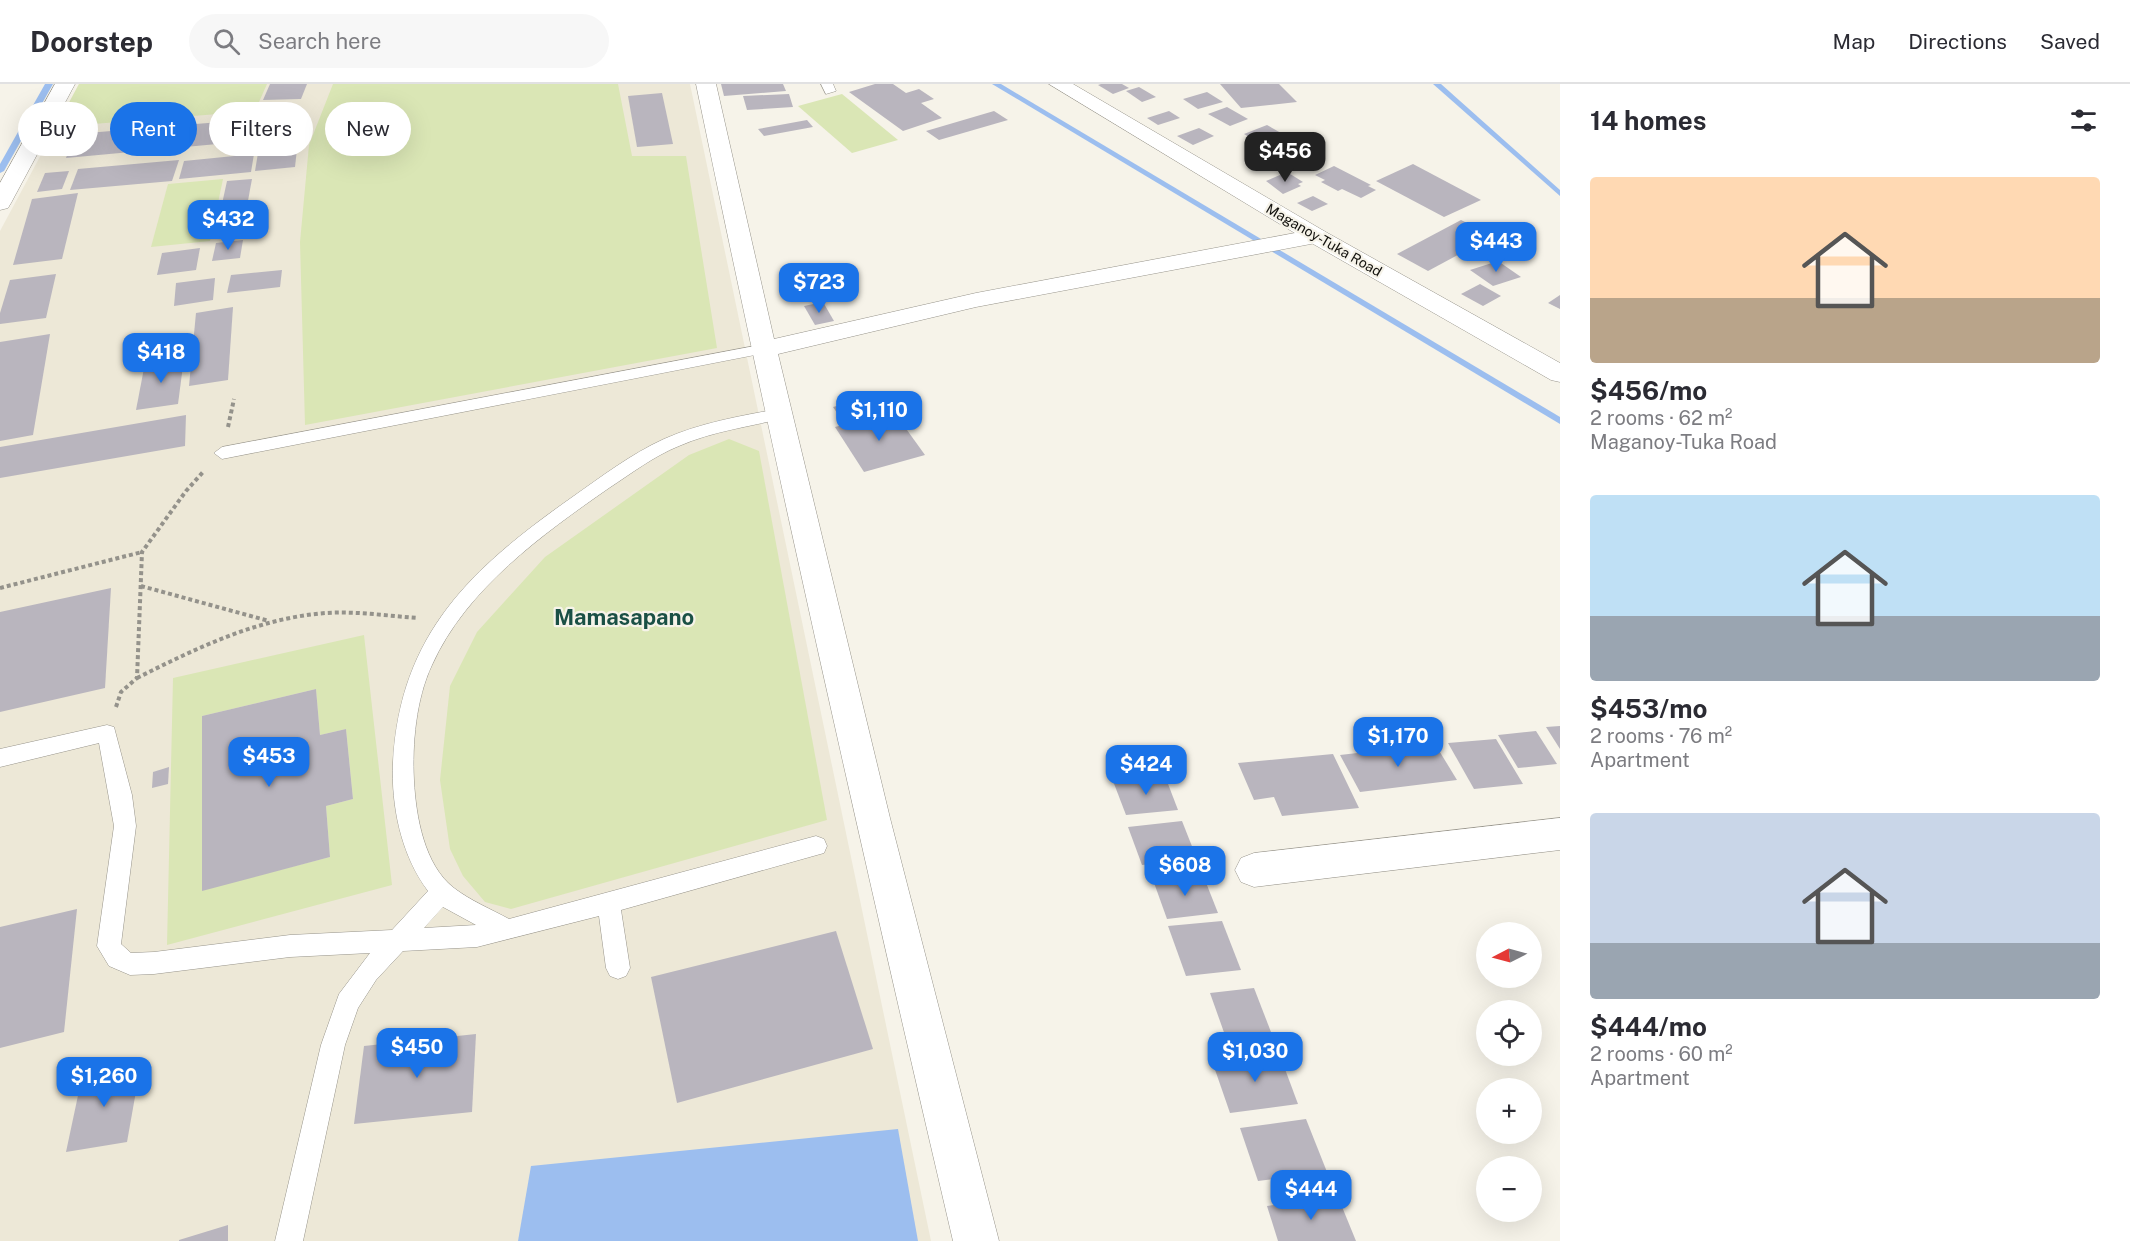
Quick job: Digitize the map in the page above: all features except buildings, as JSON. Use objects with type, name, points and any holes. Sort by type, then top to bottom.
[{"type":"street","points":[[0,203],[65,84]]},
{"type":"street","points":[[706,84],[778,414],[872,818],[976,1241]]},
{"type":"street","name":"Maganoy-Tuka Road","points":[[1059,84],[1316,237],[1560,374]]},
{"type":"street","points":[[765,349],[976,300],[1316,237]]},
{"type":"street","points":[[1254,870],[1560,834]]},
{"type":"lane","points":[[222,453],[765,349]]},
{"type":"lane","points":[[508,930],[442,892],[410,831],[402,781],[411,698],[422,665],[447,620],[511,554],[592,491],[672,442],[711,429],[778,414]]},
{"type":"lane","points":[[0,758],[107,733],[121,795],[125,826],[109,946],[117,958],[130,964],[290,946],[477,936],[508,930],[816,846]]},
{"type":"lane","points":[[289,1241],[333,1045],[348,1002],[368,972],[442,892]]},
{"type":"lane","points":[[609,903],[618,968]]},
{"type":"path","points":[[137,678],[142,552],[186,491],[222,453]]},
{"type":"path","points":[[0,588],[142,552]]},
{"type":"path","points":[[141,586],[269,621]]},
{"type":"path","points":[[107,733],[121,692],[137,678],[225,635],[269,621],[327,613],[447,620]]},
{"type":"shaded area","points":[[79,84],[690,84],[931,1241],[0,1241],[0,231],[40,156],[98,156],[98,102],[69,102]]},
{"type":"green space","points":[[79,84],[267,84],[259,102],[209,102],[209,115],[197,116],[197,102],[110,102],[110,123],[98,124],[98,102],[69,102]]},
{"type":"green space","points":[[333,84],[618,84],[632,156],[686,156],[717,348],[305,425],[300,242],[308,156],[313,156],[313,135],[325,104],[325,156],[411,156],[411,102],[326,102]]},
{"type":"green space","points":[[842,94],[898,140],[852,153],[798,106]]},
{"type":"green space","points":[[223,179],[210,241],[151,247],[168,184]]},
{"type":"green space","points":[[729,439],[759,451],[827,820],[511,909],[485,902],[463,876],[450,849],[440,780],[450,686],[477,632],[545,557],[689,455]]},
{"type":"green space","points":[[364,635],[392,885],[167,945],[173,678]],"holes":[[[316,689],[320,735],[346,729],[353,799],[326,806],[330,857],[202,890],[202,716]]]},
{"type":"water","points":[[898,1129],[918,1241],[518,1241],[531,1166]]},
{"type":"waterway","points":[[0,171],[49,84]]},
{"type":"waterway","points":[[996,84],[1560,421]]},
{"type":"waterway","points":[[1437,84],[1560,194]]},
{"type":"district","name":"Mamasapano","points":[[624,617]]}]
